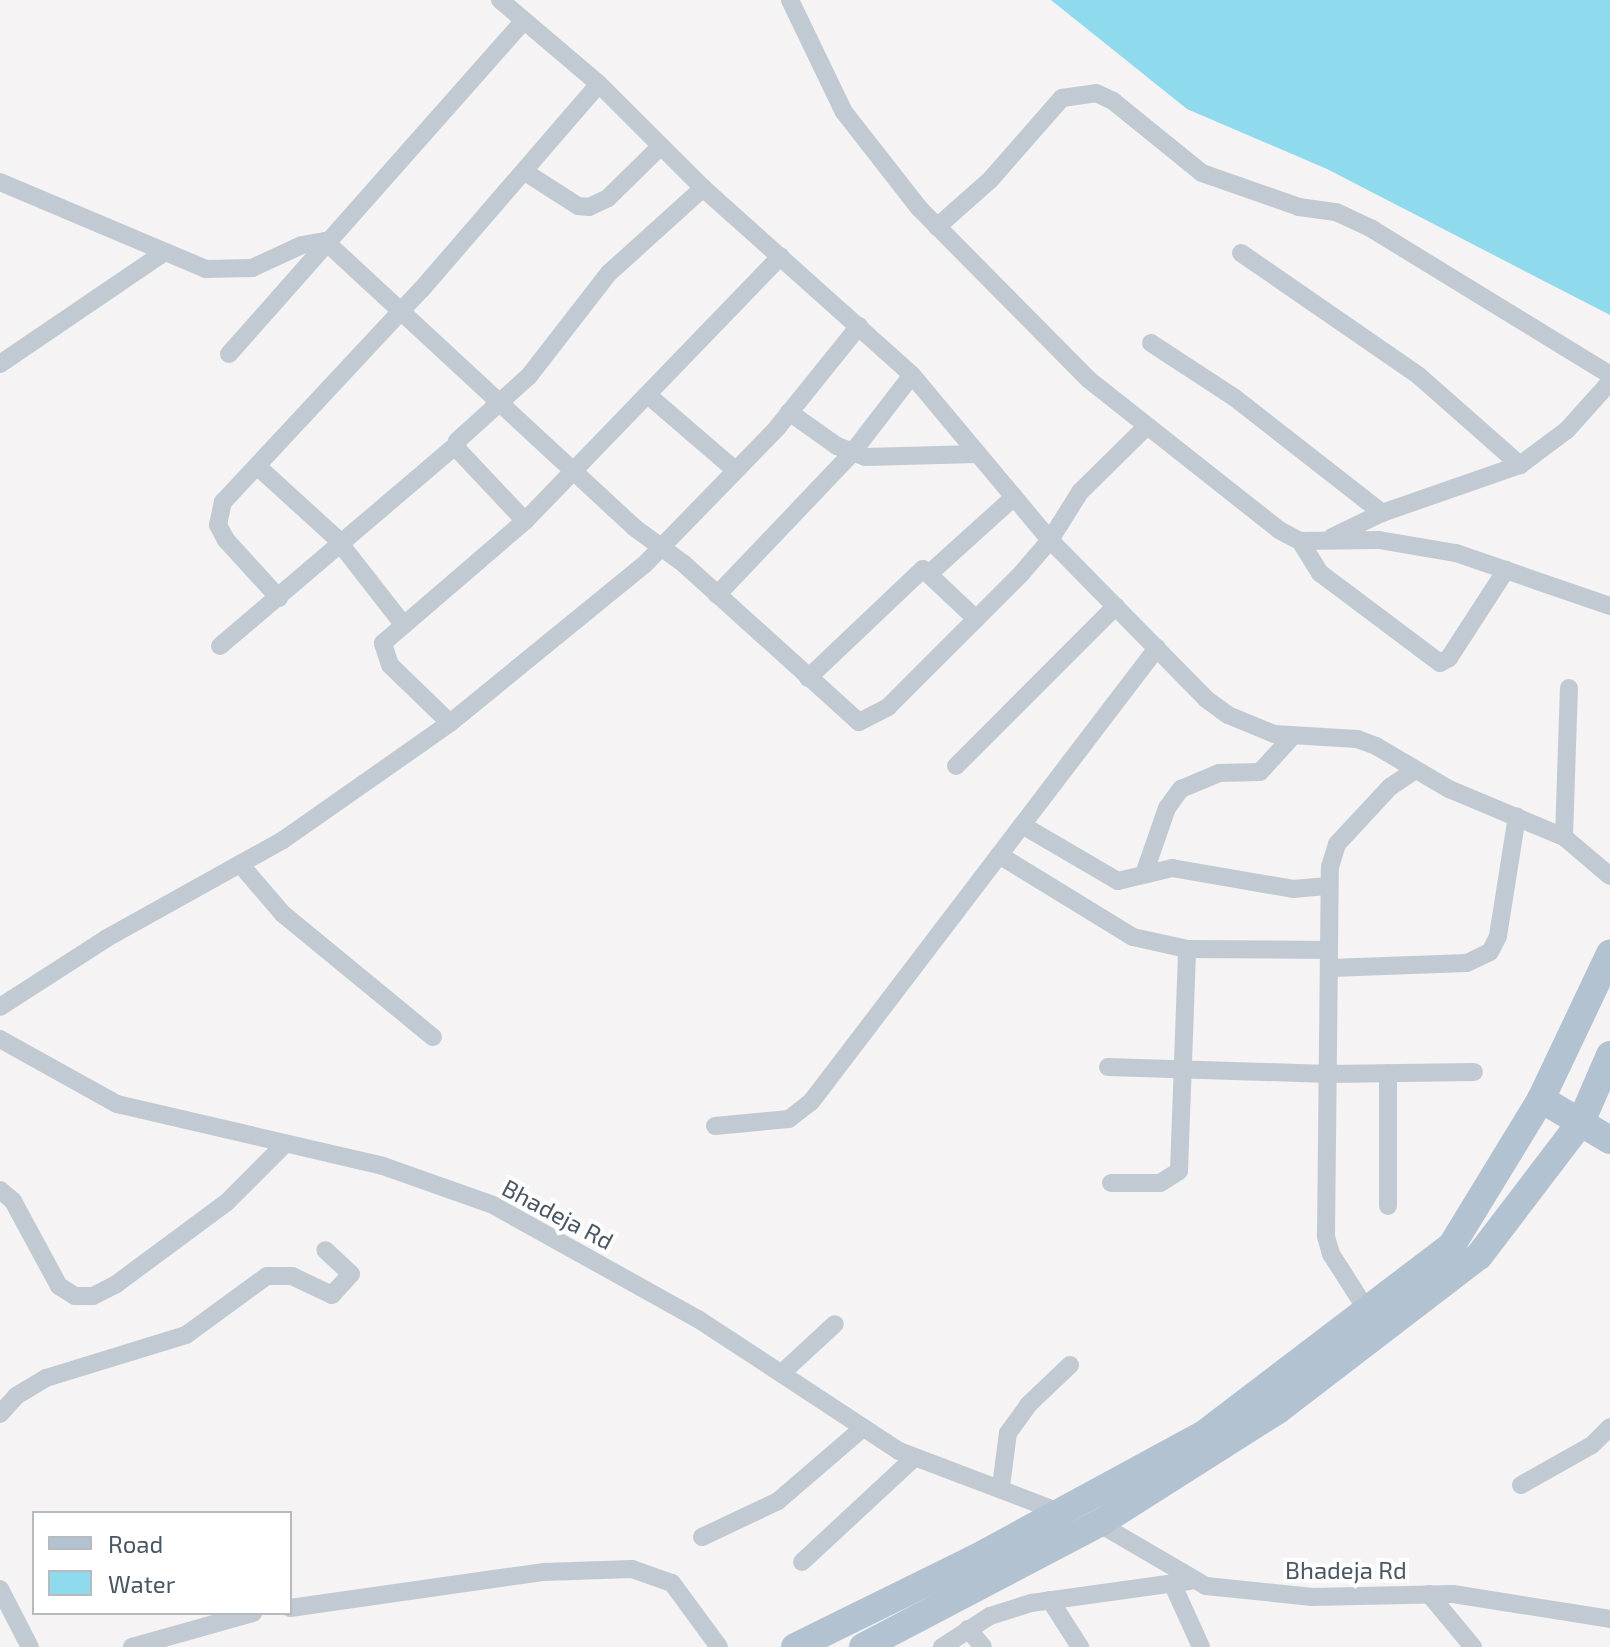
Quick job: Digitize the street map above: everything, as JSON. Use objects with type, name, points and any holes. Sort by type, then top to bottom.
[{"type":"main road","points":[[795,1647],[1203,1435],[1452,1245],[1541,1099],[1610,954]]},
{"type":"main road","points":[[863,1647],[1098,1523],[1278,1410],[1479,1256],[1581,1122],[1610,1055]]},
{"type":"main road","points":[[1541,1099],[1610,1140]]},
{"type":"street","points":[[500,0],[599,84],[703,188],[912,375],[1050,540],[1228,715],[1292,737],[1357,739],[1415,770],[1564,837],[1610,876]]},
{"type":"street","points":[[790,0],[844,112],[937,227],[1060,352],[1147,426],[1300,541],[1320,573],[1440,663],[1449,658],[1506,570]]},
{"type":"street","points":[[229,354],[325,241],[524,21]]},
{"type":"street","points":[[279,598],[237,556],[218,525],[223,502],[402,310],[599,84]]},
{"type":"street","points":[[937,227],[991,179],[1062,98],[1096,93],[1113,101],[1202,173],[1299,207],[1336,212],[1372,229],[1610,375]]},
{"type":"street","points":[[525,172],[578,206],[597,206],[661,146]]},
{"type":"street","points":[[0,182],[189,266],[232,270],[325,241]]},
{"type":"street","points":[[220,646],[342,546],[456,445],[499,399],[529,376],[609,273],[703,188]]},
{"type":"street","points":[[325,241],[575,471],[849,715],[867,722],[976,619],[1050,540],[1080,492],[1147,426]]},
{"type":"street","points":[[1241,253],[1419,376],[1520,465]]},
{"type":"street","points":[[0,364],[162,254]]},
{"type":"street","points":[[450,723],[382,653],[383,643],[525,521],[781,256]]},
{"type":"street","points":[[0,1007],[86,951],[316,819],[450,723],[614,593],[789,412],[859,326]]},
{"type":"street","points":[[1151,343],[1223,389],[1382,513]]},
{"type":"street","points":[[717,595],[852,453],[912,375]]},
{"type":"street","points":[[1320,543],[1382,513],[1520,465],[1567,430],[1610,382]]},
{"type":"street","points":[[649,396],[734,469]]},
{"type":"street","points":[[789,412],[852,453],[977,454]]},
{"type":"street","points":[[456,445],[525,521]]},
{"type":"street","points":[[257,466],[342,546],[403,624]]},
{"type":"street","points":[[931,572],[1014,497]]},
{"type":"street","points":[[1300,541],[1395,541],[1456,553],[1610,606]]},
{"type":"street","points":[[808,678],[923,569],[931,572],[976,619]]},
{"type":"street","points":[[956,766],[1116,606]]},
{"type":"street","points":[[715,1126],[789,1119],[804,1110],[1157,648]]},
{"type":"street","points":[[1564,837],[1569,688]]},
{"type":"street","points":[[1144,874],[1167,808],[1181,789],[1219,773],[1260,772],[1292,737]]},
{"type":"street","points":[[1368,1312],[1328,1248],[1329,886],[1337,844],[1390,787],[1415,770]]},
{"type":"street","points":[[999,855],[1119,931],[1187,949],[1330,959],[1467,963],[1490,952],[1498,936],[1517,816]]},
{"type":"street","points":[[1022,825],[1118,881],[1172,868],[1293,889],[1329,886]]},
{"type":"street","points":[[240,864],[283,914],[433,1037]]},
{"type":"street","points":[[1111,1183],[1160,1183],[1179,1171],[1187,949]]},
{"type":"street","name":"Bhadeja Rd","points":[[0,1039],[117,1104],[435,1181],[493,1205],[784,1371],[863,1428],[914,1458],[1001,1486],[1060,1512]]},
{"type":"street","points":[[1108,1067],[1328,1074],[1474,1072]]},
{"type":"street","points":[[1388,1073],[1388,1206]]},
{"type":"street","points":[[0,1190],[13,1201],[59,1286],[75,1296],[93,1296],[115,1285],[227,1202],[284,1145]]},
{"type":"street","points":[[0,1414],[16,1396],[55,1374],[186,1335],[267,1276],[292,1276],[332,1295],[351,1274],[325,1250]]},
{"type":"street","points":[[784,1371],[835,1324]]},
{"type":"street","points":[[1001,1486],[1008,1433],[1028,1405],[1070,1365]]},
{"type":"street","points":[[702,1537],[778,1501],[863,1428]]},
{"type":"street","points":[[1521,1485],[1592,1445],[1609,1430]]},
{"type":"street","points":[[802,1562],[914,1458]]},
{"type":"street","name":"Bhadeja Rd","points":[[1098,1523],[1180,1582],[1287,1596],[1429,1594],[1610,1619]]},
{"type":"street","points":[[292,1608],[544,1572],[632,1569],[672,1583],[719,1647]]},
{"type":"street","points":[[942,1647],[968,1629],[1010,1609],[1050,1600],[1180,1582],[1201,1647]]},
{"type":"street","points":[[0,1589],[30,1647]]},
{"type":"street","points":[[1429,1594],[1473,1647]]},
{"type":"street","points":[[1050,1600],[1080,1647]]},
{"type":"street","points":[[132,1647],[160,1642],[247,1615]]},
{"type":"street","points":[[968,1629],[983,1647]]},
{"type":"water","points":[[1051,0],[1610,0],[1610,315],[1327,169],[1187,109]]}]
